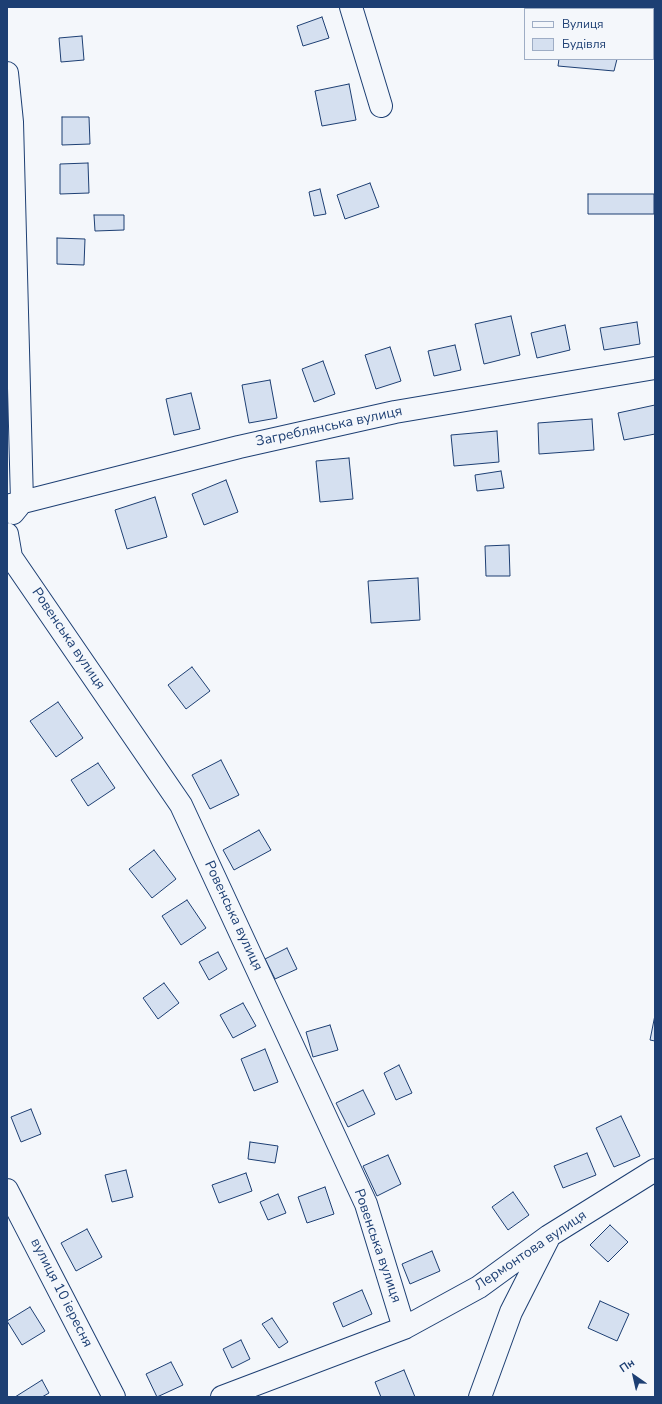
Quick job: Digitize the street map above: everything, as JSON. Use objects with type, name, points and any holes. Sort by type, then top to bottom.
[{"type":"street","points":[[351,7],[381,106]]},
{"type":"street","points":[[7,73],[12,122],[11,250],[14,504],[13,513],[7,524]]},
{"type":"street","name":"Загреблянська вулиця","points":[[14,504],[239,447],[395,412],[655,368]]},
{"type":"street","name":"Ровенська вулиця","points":[[7,534],[11,557],[181,805],[366,1204],[404,1328]]},
{"type":"street","name":"Лермонтова вулиця","points":[[222,1397],[404,1328],[479,1287],[550,1236],[655,1170]]},
{"type":"street","name":"вулиця 10 іересня","points":[[7,1190],[114,1397]]},
{"type":"street","points":[[480,1397],[511,1312],[550,1236]]},
{"type":"building","points":[[570,7],[628,7],[628,8]]},
{"type":"building","points":[[322,17],[329,38],[303,46],[297,26]]},
{"type":"building","points":[[82,36],[84,60],[61,62],[59,38]]},
{"type":"building","points":[[559,60],[617,60],[614,71],[558,66]]},
{"type":"building","points":[[349,84],[356,120],[322,126],[315,91]]},
{"type":"building","points":[[62,117],[89,117],[90,144],[62,145]]},
{"type":"building","points":[[88,163],[89,193],[60,194],[60,164]]},
{"type":"building","points":[[370,183],[379,207],[345,219],[337,195]]},
{"type":"building","points":[[320,189],[326,214],[314,216],[309,192]]},
{"type":"building","points":[[588,194],[654,194],[654,214],[588,214]]},
{"type":"building","points":[[94,215],[124,215],[124,230],[95,231]]},
{"type":"building","points":[[57,238],[85,239],[84,265],[57,264]]},
{"type":"building","points":[[511,316],[520,355],[484,364],[475,324]]},
{"type":"building","points":[[637,322],[640,344],[604,350],[600,328]]},
{"type":"building","points":[[565,325],[570,350],[537,358],[531,333]]},
{"type":"building","points":[[455,345],[461,370],[434,376],[428,351]]},
{"type":"building","points":[[390,347],[401,381],[376,389],[365,355]]},
{"type":"building","points":[[323,361],[335,394],[314,402],[302,369]]},
{"type":"building","points":[[270,380],[277,418],[249,423],[242,385]]},
{"type":"building","points":[[191,393],[200,429],[174,435],[166,399]]},
{"type":"building","points":[[655,405],[655,434],[624,440],[618,413]]},
{"type":"building","points":[[592,419],[594,450],[539,454],[538,423]]},
{"type":"building","points":[[497,431],[499,462],[454,466],[451,435]]},
{"type":"building","points":[[349,458],[353,499],[320,502],[316,461]]},
{"type":"building","points":[[501,471],[504,488],[477,491],[475,475]]},
{"type":"building","points":[[226,480],[238,512],[204,525],[192,494]]},
{"type":"building","points":[[155,497],[167,537],[127,549],[115,510]]},
{"type":"building","points":[[509,545],[510,576],[486,576],[485,546]]},
{"type":"building","points":[[418,578],[420,620],[371,623],[368,581]]},
{"type":"building","points":[[192,667],[210,691],[186,709],[168,685]]},
{"type":"building","points":[[58,702],[83,738],[56,757],[30,721]]},
{"type":"building","points":[[221,760],[239,795],[210,809],[192,775]]},
{"type":"building","points":[[98,763],[115,788],[88,806],[71,780]]},
{"type":"building","points":[[259,830],[271,850],[234,870],[223,850]]},
{"type":"building","points":[[154,850],[176,879],[152,898],[129,869]]},
{"type":"building","points":[[187,900],[206,928],[181,945],[162,916]]},
{"type":"building","points":[[287,948],[297,969],[275,979],[265,959]]},
{"type":"building","points":[[218,952],[227,969],[209,980],[199,962]]},
{"type":"building","points":[[164,983],[179,1003],[158,1019],[143,998]]},
{"type":"building","points":[[243,1003],[256,1026],[233,1038],[220,1015]]},
{"type":"building","points":[[655,1015],[655,1041],[650,1040]]},
{"type":"building","points":[[330,1025],[338,1050],[313,1057],[306,1032]]},
{"type":"building","points":[[265,1049],[278,1082],[254,1091],[241,1059]]},
{"type":"building","points":[[399,1065],[412,1093],[396,1100],[384,1073]]},
{"type":"building","points":[[363,1090],[375,1114],[348,1127],[336,1103]]},
{"type":"building","points":[[31,1109],[41,1134],[21,1142],[11,1117]]},
{"type":"building","points":[[621,1116],[640,1156],[614,1167],[596,1128]]},
{"type":"building","points":[[250,1142],[278,1146],[275,1163],[248,1159]]},
{"type":"building","points":[[587,1153],[596,1175],[563,1188],[554,1166]]},
{"type":"building","points":[[388,1155],[401,1184],[377,1196],[363,1166]]},
{"type":"building","points":[[126,1170],[133,1197],[112,1202],[105,1175]]},
{"type":"building","points":[[246,1173],[252,1191],[219,1203],[212,1185]]},
{"type":"building","points":[[325,1187],[334,1214],[307,1223],[298,1197]]},
{"type":"building","points":[[513,1192],[529,1215],[508,1230],[492,1207]]},
{"type":"building","points":[[278,1194],[286,1213],[268,1220],[260,1202]]},
{"type":"building","points":[[610,1225],[628,1242],[608,1262],[590,1245]]},
{"type":"building","points":[[87,1229],[102,1257],[76,1271],[61,1243]]},
{"type":"building","points":[[432,1251],[440,1271],[410,1284],[402,1264]]},
{"type":"building","points":[[362,1290],[372,1314],[343,1327],[333,1303]]},
{"type":"building","points":[[600,1301],[629,1314],[617,1341],[588,1328]]},
{"type":"building","points":[[30,1307],[45,1331],[22,1345],[7,1321]]},
{"type":"building","points":[[272,1318],[288,1342],[279,1348],[262,1324]]},
{"type":"building","points":[[241,1340],[250,1359],[232,1368],[223,1349]]},
{"type":"building","points":[[171,1362],[183,1385],[157,1397],[146,1374]]},
{"type":"building","points":[[404,1370],[415,1397],[381,1397],[375,1382]]},
{"type":"building","points":[[42,1380],[49,1393],[42,1397],[15,1397]]}]
